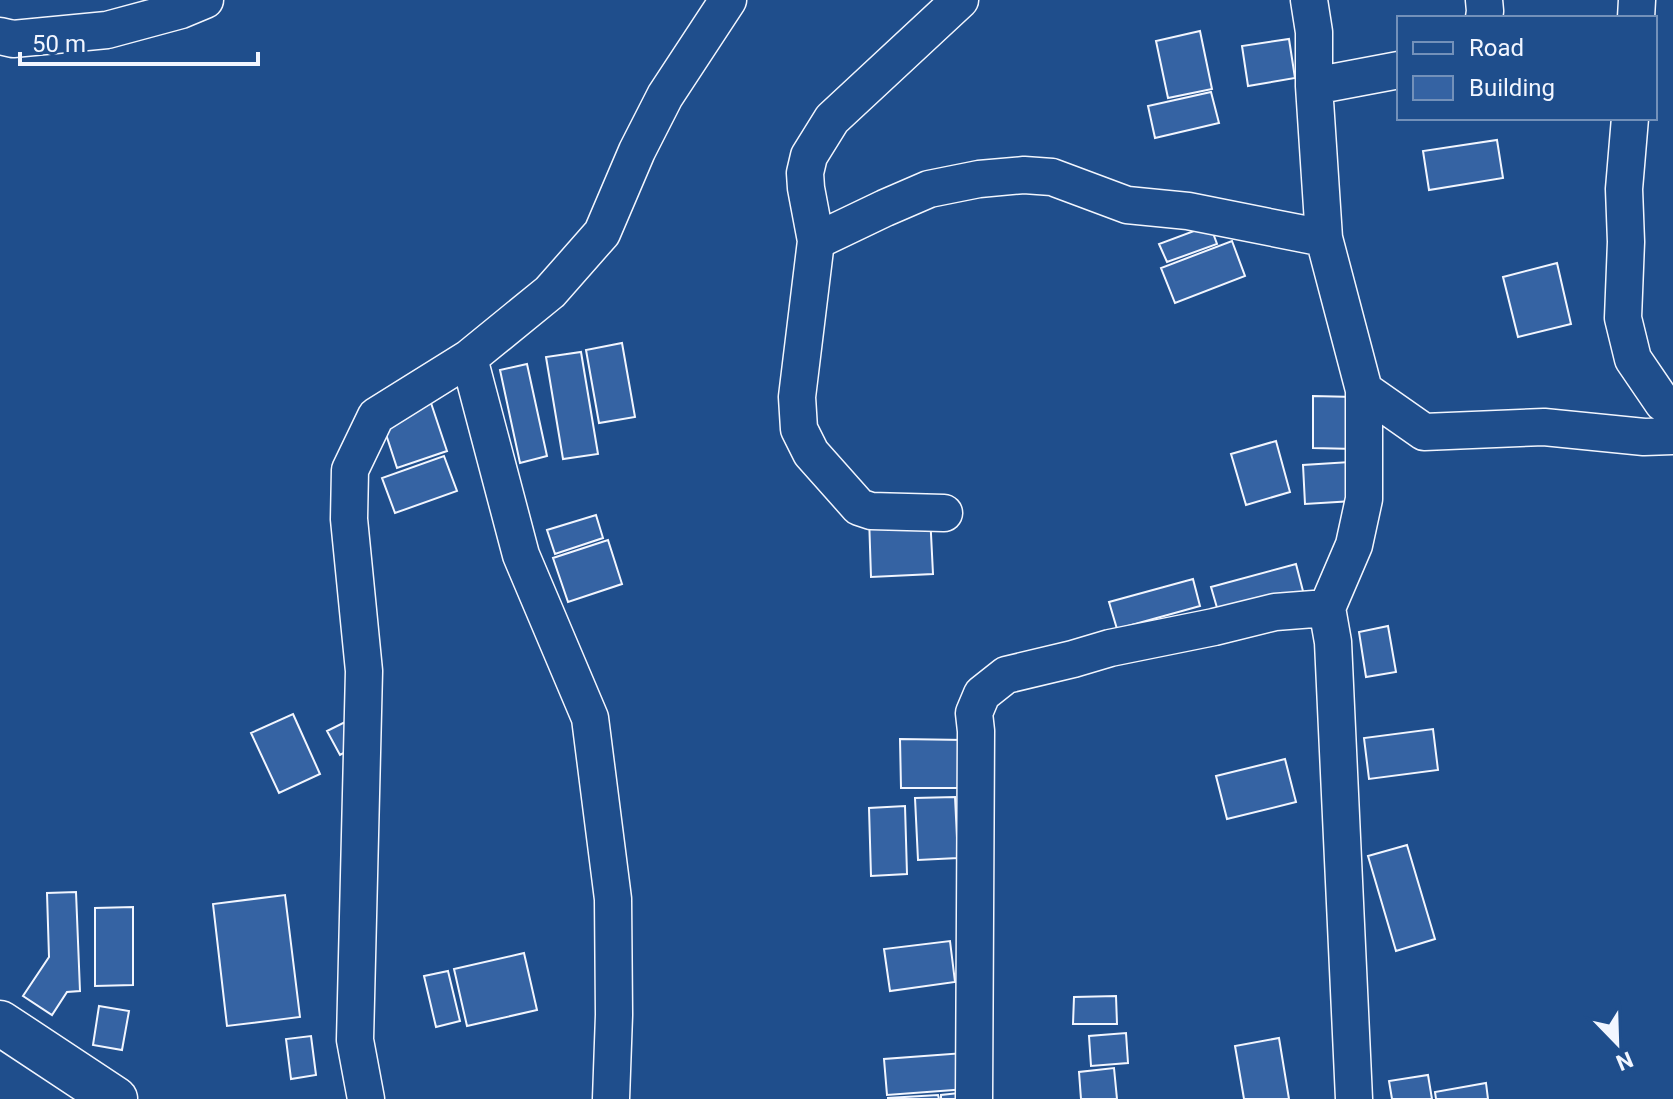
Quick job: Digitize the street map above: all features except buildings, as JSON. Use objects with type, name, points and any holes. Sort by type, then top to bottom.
[{"type":"main road","points":[[0,1023],[115,1099]]},
{"type":"street","points":[[0,36],[13,39],[107,30],[181,10],[205,0]]},
{"type":"street","points":[[366,1099],[355,1040],[364,671],[349,519],[350,470],[376,416],[469,358],[550,292],[602,233],[637,151],[665,96],[728,0]]},
{"type":"street","points":[[944,513],[871,511],[859,507],[811,453],[799,429],[797,397],[816,241],[806,188],[809,156],[832,119],[960,0]]},
{"type":"street","points":[[1309,0],[1314,32],[1314,86],[1324,238],[1364,390],[1364,499],[1354,545],[1327,608],[1333,642],[1354,1099]]},
{"type":"street","points":[[1314,86],[1397,70]]},
{"type":"street","points":[[1630,120],[1624,189],[1626,242],[1623,318],[1633,359],[1663,403],[1673,410]]},
{"type":"street","points":[[816,241],[929,189],[979,179],[1024,175],[1052,177],[1127,205],[1188,211],[1324,238]]},
{"type":"street","points":[[469,358],[521,555],[590,718],[613,899],[611,1099]]},
{"type":"street","points":[[1364,390],[1424,432],[1544,427],[1644,437],[1673,436]]},
{"type":"street","points":[[974,1099],[974,713],[982,694],[1006,675],[1110,648],[1275,612],[1327,608]]}]
